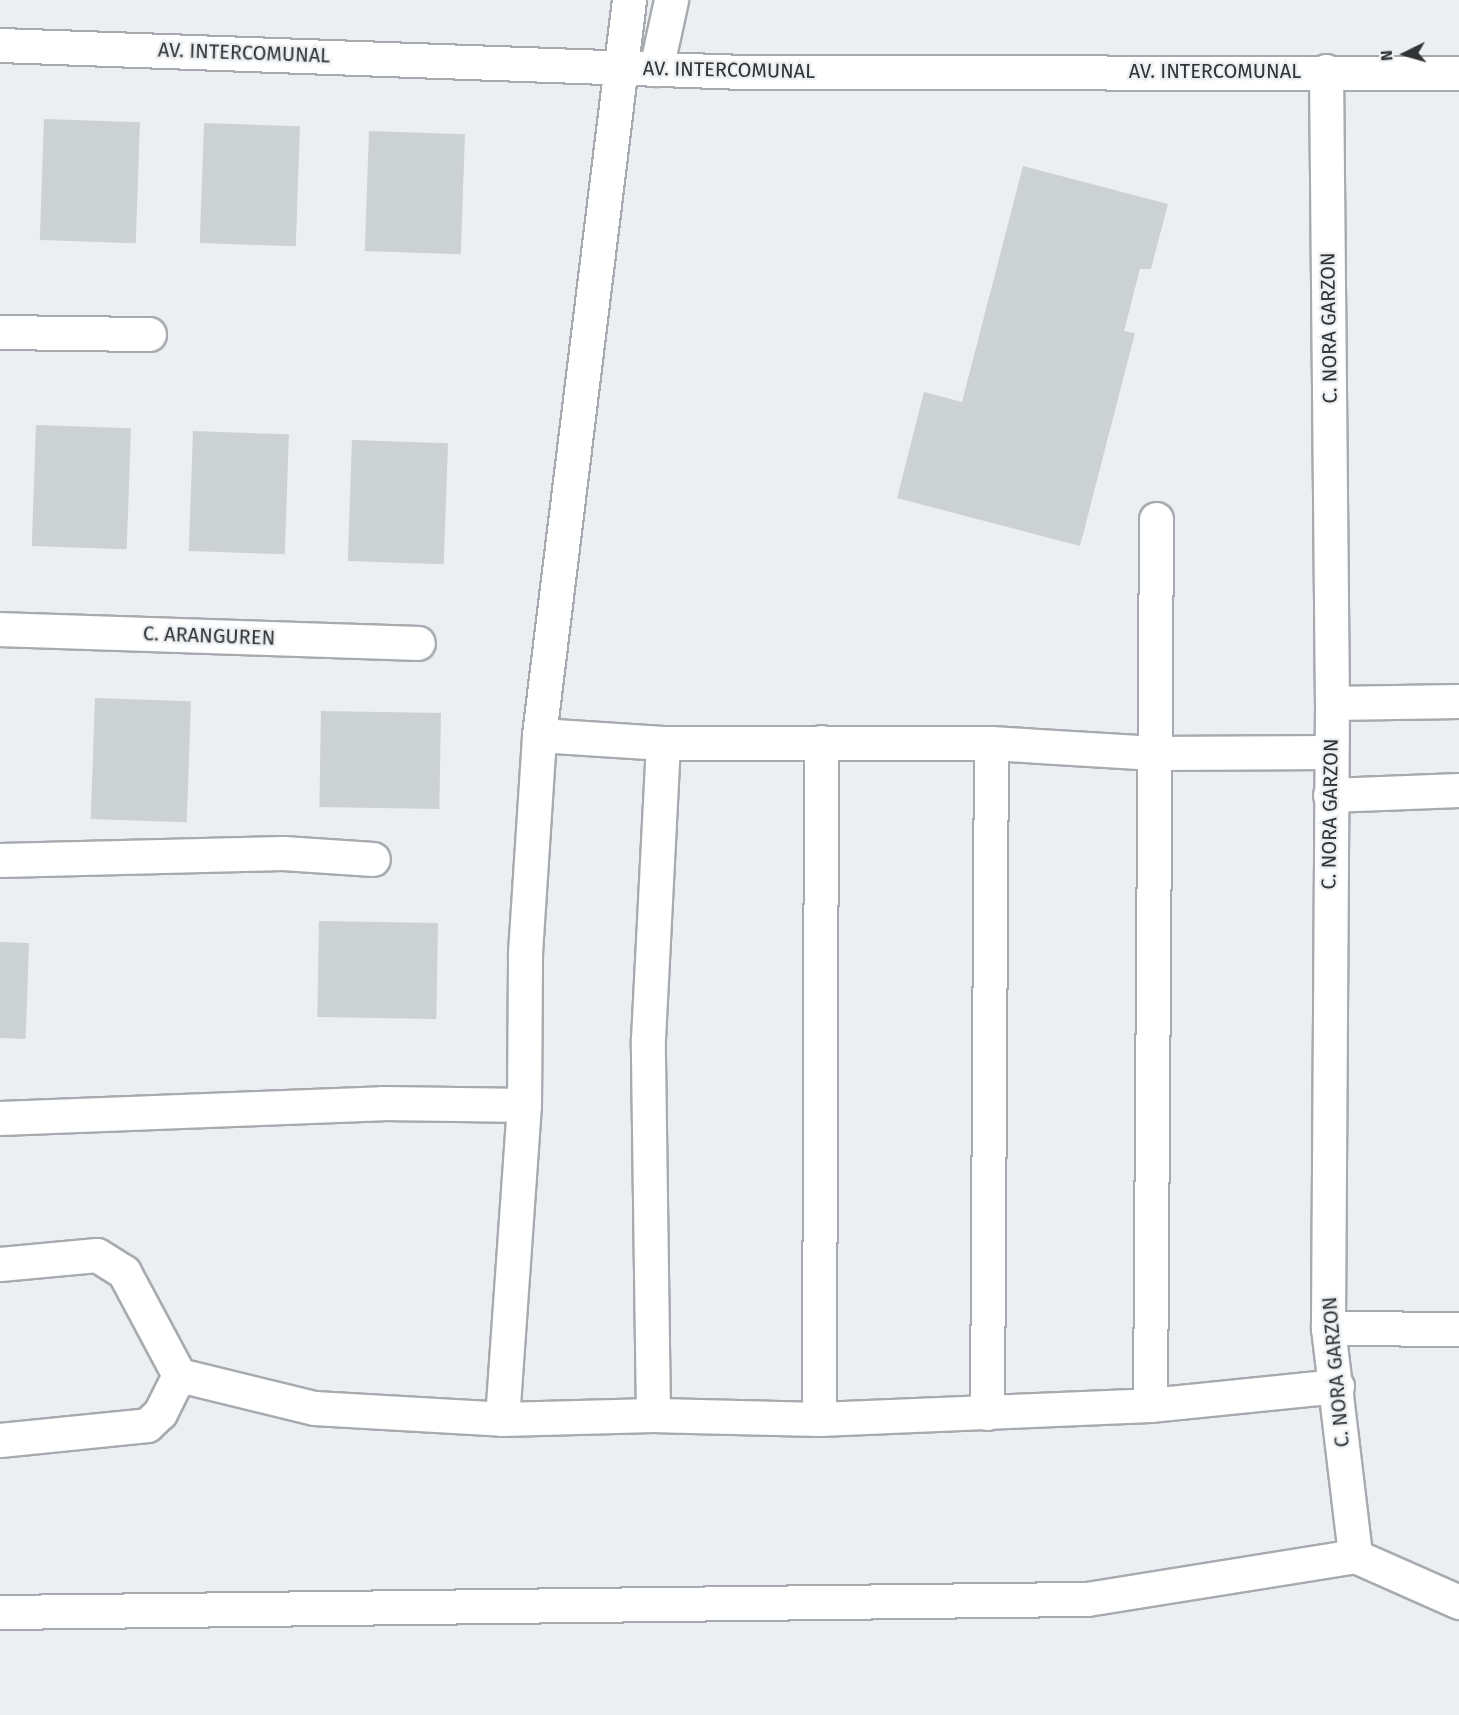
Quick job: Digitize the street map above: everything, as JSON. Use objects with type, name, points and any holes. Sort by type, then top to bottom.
[{"type":"street","points":[[502,1419],[524,1105],[525,953],[539,735],[618,68],[629,0]]},
{"type":"street","points":[[656,69],[671,0]]},
{"type":"street","name":"AV. INTERCOMUNAL","points":[[0,45],[656,69],[1326,71],[1459,74]]},
{"type":"street","name":"C. NORA GARZON","points":[[1326,71],[1332,704],[1329,1328],[1355,1556]]},
{"type":"street","points":[[0,333],[148,334]]},
{"type":"street","points":[[1150,1405],[1156,519]]},
{"type":"street","name":"C. ARANGUREN","points":[[0,629],[418,643]]},
{"type":"street","points":[[1332,704],[1459,701]]},
{"type":"street","points":[[539,735],[663,743],[991,743],[1155,753],[1331,752]]},
{"type":"street","points":[[819,1419],[821,742]]},
{"type":"street","points":[[653,1415],[648,1039],[663,743]]},
{"type":"street","points":[[987,1413],[991,743]]},
{"type":"street","points":[[1330,795],[1459,790]]},
{"type":"street","points":[[0,860],[283,853],[373,859]]},
{"type":"street","points":[[0,1119],[382,1103],[524,1105]]},
{"type":"street","points":[[0,1264],[97,1256],[124,1272],[179,1375],[314,1408],[502,1419],[653,1415],[819,1419],[1150,1405],[1337,1386]]},
{"type":"street","points":[[1329,1328],[1459,1329]]},
{"type":"street","points":[[0,1440],[147,1425],[160,1413],[179,1375]]},
{"type":"street","points":[[0,1612],[1087,1599],[1355,1556],[1459,1602]]},
{"type":"building","points":[[44,119],[140,122],[136,243],[40,240]]},
{"type":"building","points":[[204,123],[300,126],[296,246],[200,243]]},
{"type":"building","points":[[369,131],[465,134],[461,254],[365,251]]},
{"type":"building","points":[[1023,166],[1168,204],[1151,269],[1140,269],[1124,331],[1135,333],[1080,546],[897,498],[924,392],[962,402]]},
{"type":"building","points":[[36,425],[131,428],[127,549],[32,546]]},
{"type":"building","points":[[193,431],[289,434],[285,554],[189,551]]},
{"type":"building","points":[[352,440],[448,443],[444,564],[348,561]]},
{"type":"building","points":[[95,698],[191,701],[187,822],[91,819]]},
{"type":"building","points":[[321,711],[441,713],[439,809],[319,807]]},
{"type":"building","points":[[319,921],[438,923],[436,1019],[317,1017]]},
{"type":"building","points":[[0,942],[29,943],[26,1039],[0,1038]]}]
